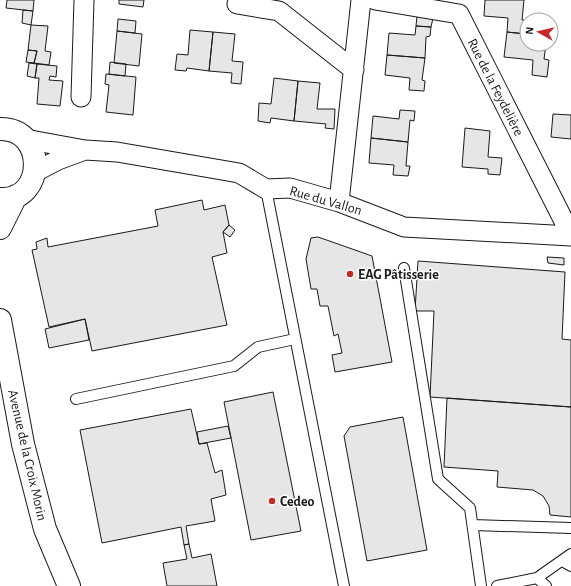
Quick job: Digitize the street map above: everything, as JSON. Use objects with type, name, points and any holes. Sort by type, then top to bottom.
[{"type":"main road","points":[[0,112],[14,133],[32,148],[36,160],[35,172],[31,182],[25,190],[8,197],[0,228]]},
{"type":"main road","name":"Avenue de la Croix Morin","points":[[0,320],[6,388],[23,444],[45,529],[69,586]]},
{"type":"street","points":[[80,97],[84,0]]},
{"type":"street","points":[[340,202],[362,0]]},
{"type":"street","name":"Rue de la Feydelière","points":[[375,0],[459,14],[571,236]]},
{"type":"street","points":[[237,4],[279,11],[354,70]]},
{"type":"street","points":[[14,133],[84,150],[117,152],[239,173],[266,189]]},
{"type":"street","points":[[35,172],[58,160],[84,150]]},
{"type":"street","name":"Rue du Vallon","points":[[266,189],[290,188],[340,202],[404,227],[571,236]]},
{"type":"lane","points":[[266,189],[344,586]]},
{"type":"lane","points":[[404,268],[438,479],[470,508],[482,586]]},
{"type":"lane","points":[[76,399],[234,366],[258,347],[295,340]]},
{"type":"lane","points":[[473,525],[571,528]]},
{"type":"lane","points":[[497,586],[537,578],[571,554]]},
{"type":"lane","points":[[562,561],[571,566]]},
{"type":"lane","points":[[537,578],[546,586]]},
{"type":"building","points":[[7,0],[34,0],[33,11],[6,8]]},
{"type":"building","points":[[119,0],[144,0],[143,7],[119,4]]},
{"type":"building","points":[[485,0],[524,0],[523,12],[519,12],[519,33],[507,32],[508,18],[484,16]]},
{"type":"building","points":[[23,10],[33,11],[31,25],[22,23]]},
{"type":"building","points":[[417,16],[433,18],[431,27],[416,26]]},
{"type":"building","points":[[118,19],[136,21],[135,33],[117,31]]},
{"type":"building","points":[[31,25],[48,26],[45,51],[51,52],[49,65],[34,63],[37,51],[28,50]]},
{"type":"building","points":[[416,26],[431,27],[430,36],[426,37],[425,58],[387,55],[389,33],[415,35]]},
{"type":"building","points":[[190,30],[213,32],[209,71],[187,68],[186,71],[175,70],[177,54],[188,55]]},
{"type":"building","points":[[117,31],[142,34],[139,66],[114,63]]},
{"type":"building","points":[[213,32],[235,34],[232,61],[243,62],[241,84],[231,83],[232,73],[209,71]]},
{"type":"building","points":[[507,32],[519,33],[519,52],[545,52],[544,59],[549,60],[547,77],[532,75],[533,60],[504,57]]},
{"type":"building","points":[[28,50],[37,51],[34,63],[26,62]]},
{"type":"building","points":[[387,55],[425,58],[422,80],[425,81],[424,91],[409,90],[410,78],[385,75]]},
{"type":"building","points":[[110,62],[126,64],[125,76],[109,74]]},
{"type":"building","points":[[29,63],[37,64],[35,78],[27,76]]},
{"type":"building","points":[[37,64],[57,66],[56,77],[50,76],[49,80],[63,81],[60,106],[37,104],[39,78],[35,78]]},
{"type":"building","points":[[106,74],[136,77],[133,115],[106,112],[109,85],[105,84]]},
{"type":"building","points":[[274,78],[298,81],[294,121],[271,118],[270,123],[258,121],[259,103],[271,104]]},
{"type":"building","points":[[298,81],[320,83],[317,109],[335,109],[334,129],[325,128],[326,124],[294,121]]},
{"type":"building","points":[[400,110],[415,111],[414,121],[410,120],[408,142],[371,138],[373,116],[399,119]]},
{"type":"building","points":[[553,114],[571,115],[571,139],[551,137]]},
{"type":"building","points":[[465,128],[490,131],[488,157],[502,158],[500,175],[488,174],[488,169],[462,167]]},
{"type":"building","points":[[371,138],[408,142],[406,166],[410,166],[408,176],[393,175],[394,165],[369,163]]},
{"type":"building","points":[[202,200],[204,210],[225,205],[229,225],[223,232],[227,253],[212,257],[227,325],[92,351],[85,319],[49,327],[32,250],[37,249],[36,242],[47,238],[48,247],[158,226],[155,210]]},
{"type":"building","points":[[229,225],[235,230],[230,237],[223,232]]},
{"type":"building","points":[[318,237],[372,256],[392,362],[335,372],[332,355],[342,353],[338,334],[334,336],[328,306],[320,306],[317,289],[311,289],[306,259],[311,238]]},
{"type":"building","points":[[547,257],[564,258],[564,265],[548,263]]},
{"type":"building","points":[[418,261],[565,272],[562,339],[571,340],[571,407],[430,397],[434,311],[415,311]]},
{"type":"building","points":[[85,319],[89,340],[49,348],[45,329]]},
{"type":"building","points":[[273,392],[301,531],[251,540],[224,402]]},
{"type":"building","points":[[447,398],[571,407],[571,517],[550,515],[549,506],[543,496],[533,490],[497,487],[498,471],[444,467]]},
{"type":"building","points":[[191,409],[199,444],[207,443],[215,473],[222,470],[226,495],[211,499],[215,521],[186,526],[189,544],[184,545],[181,527],[102,543],[80,430]]},
{"type":"building","points":[[403,417],[427,550],[367,561],[344,436],[350,427]]},
{"type":"building","points":[[228,426],[231,438],[199,444],[197,432]]},
{"type":"building","points":[[189,544],[192,558],[211,554],[217,586],[167,586],[163,563],[187,559],[184,545]]},
{"type":"place","name":"EAG Pâtisserie","points":[[350,274]]},
{"type":"place","name":"Cedeo","points":[[272,501]]}]
